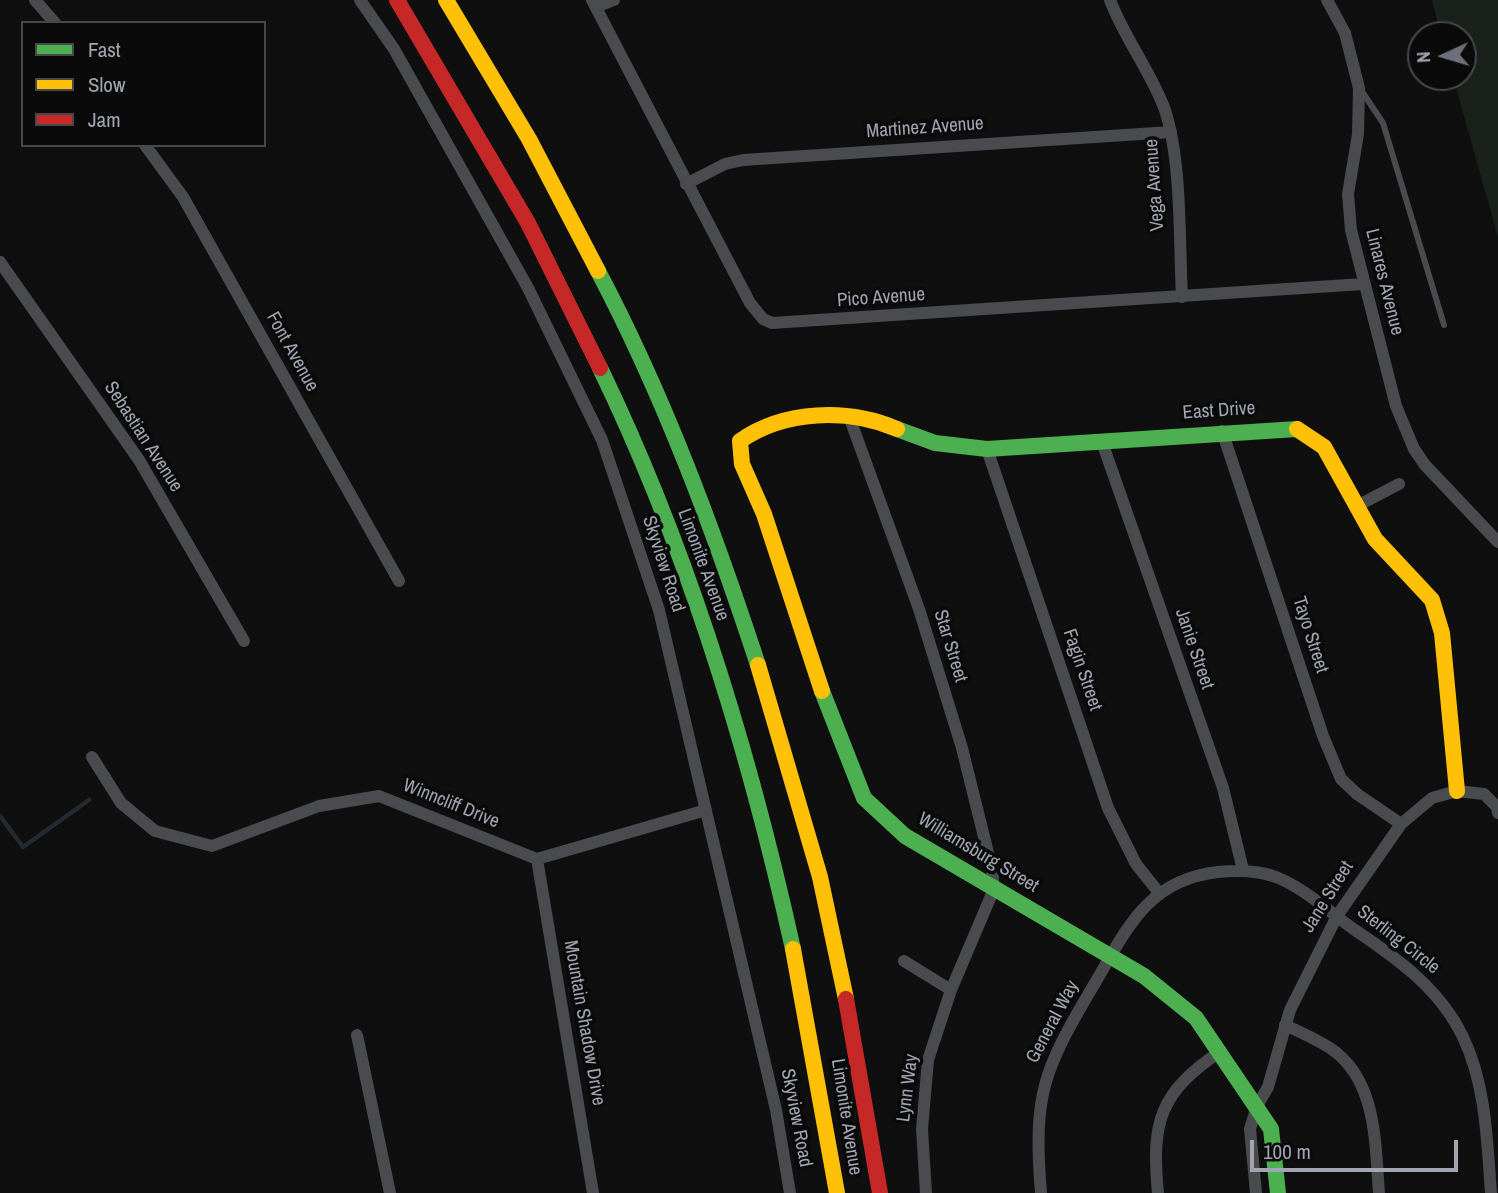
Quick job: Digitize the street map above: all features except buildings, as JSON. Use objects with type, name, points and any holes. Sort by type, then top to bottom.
[{"type":"main road","name":"Limonite Avenue","points":[[397,0],[489,149],[541,248],[641,459],[701,616],[753,786],[789,923],[812,1037],[837,1193]]},
{"type":"main road","name":"Limonite Avenue","points":[[446,0],[524,129],[608,289],[665,408],[717,537],[769,688],[826,893],[850,1004],[880,1193]]},
{"type":"main road","name":"East Drive","points":[[740,441],[754,429],[779,421],[816,415],[890,426],[932,442],[987,449],[1222,431],[1300,429],[1324,447],[1355,508],[1375,539],[1432,600],[1442,633],[1457,791]]},
{"type":"main road","name":"Williamsburg Street","points":[[740,441],[742,464],[764,514],[831,717],[864,799],[905,836],[1110,956],[1176,999],[1210,1033],[1271,1129],[1278,1193]]},
{"type":"street","points":[[35,0],[53,21]]},
{"type":"street","name":"Skyview Road","points":[[360,0],[394,49],[528,288],[602,440],[659,610],[776,1110],[790,1193]]},
{"type":"street","points":[[594,4],[614,0]]},
{"type":"street","name":"Vega Avenue","points":[[1110,0],[1119,24],[1154,86],[1171,131],[1182,297]]},
{"type":"street","name":"Linares Avenue","points":[[1327,0],[1345,33],[1359,88],[1358,134],[1349,203],[1351,230],[1396,406],[1414,449],[1441,484],[1498,542]]},
{"type":"street","name":"Pico Avenue","points":[[594,4],[750,303],[764,319],[772,323],[1363,284]]},
{"type":"street","name":"Martinez Avenue","points":[[686,184],[725,164],[743,160],[1171,131]]},
{"type":"street","name":"Font Avenue","points":[[146,147],[183,198],[398,581]]},
{"type":"street","name":"Sebastian Avenue","points":[[0,262],[139,460],[244,641]]},
{"type":"street","name":"Star Street","points":[[850,419],[919,609],[962,748],[992,869],[994,889]]},
{"type":"street","name":"Tayo Street","points":[[1222,431],[1323,736],[1342,779],[1357,794],[1401,824]]},
{"type":"street","name":"Janie Street","points":[[1102,442],[1223,788],[1243,870]]},
{"type":"street","name":"Fagin Street","points":[[987,449],[1108,808],[1136,864],[1160,894]]},
{"type":"street","points":[[1355,508],[1399,484]]},
{"type":"street","name":"Winncliff Drive","points":[[92,757],[121,803],[155,831],[212,846],[319,806],[379,796],[537,859]]},
{"type":"street","points":[[1457,791],[1484,794],[1497,807],[1498,813]]},
{"type":"street","name":"Jane Street","points":[[1256,1193],[1250,1129],[1257,1106],[1269,1087],[1286,1025],[1315,954],[1337,916],[1401,824],[1432,798],[1457,791]]},
{"type":"street","points":[[537,859],[706,810]]},
{"type":"street","name":"Mountain Shadow Drive","points":[[537,859],[593,1193]]},
{"type":"street","name":"General Way","points":[[1041,1193],[1037,1130],[1047,1073],[1057,1047],[1135,916],[1160,894],[1187,878],[1243,870]]},
{"type":"street","name":"Sterling Circle","points":[[1243,870],[1276,877],[1310,896],[1410,970],[1435,994],[1464,1038],[1482,1100],[1492,1193]]},
{"type":"street","name":"Lynn Way","points":[[926,1193],[923,1096],[934,1036],[994,889]]},
{"type":"street","points":[[904,961],[951,990]]},
{"type":"street","points":[[1286,1025],[1331,1048],[1359,1082],[1372,1117],[1379,1193]]},
{"type":"street","points":[[357,1035],[390,1193]]},
{"type":"street","points":[[1158,1193],[1155,1135],[1164,1112],[1186,1077],[1221,1051]]},
{"type":"lane","points":[[1359,88],[1382,123],[1444,325]]},
{"type":"shaded area","points":[[1432,0],[1498,0],[1498,237],[1457,91],[1477,91],[1477,21],[1437,21]]},
{"type":"waterway","points":[[0,816],[23,847],[89,800]]},
{"type":"traffic: fast","points":[[598,271],[666,415],[724,564],[758,665]]},
{"type":"traffic: fast","points":[[600,368],[662,508],[689,580],[757,800],[793,949]]},
{"type":"traffic: fast","points":[[897,429],[935,443],[987,449],[1297,429]]},
{"type":"traffic: fast","points":[[822,691],[864,798],[905,836],[1144,976],[1196,1018],[1271,1129],[1278,1193]]},
{"type":"traffic: slow","points":[[446,0],[529,139],[598,271]]},
{"type":"traffic: slow","points":[[822,691],[764,514],[742,464],[740,441],[776,423],[817,416],[858,418],[897,429]]},
{"type":"traffic: slow","points":[[1297,429],[1324,447],[1375,539],[1432,600],[1442,633],[1457,791]]},
{"type":"traffic: slow","points":[[758,665],[820,877],[846,999]]},
{"type":"traffic: slow","points":[[793,949],[837,1193]]},
{"type":"traffic: jam","points":[[397,0],[528,223],[600,368]]},
{"type":"traffic: jam","points":[[846,999],[880,1193]]}]
